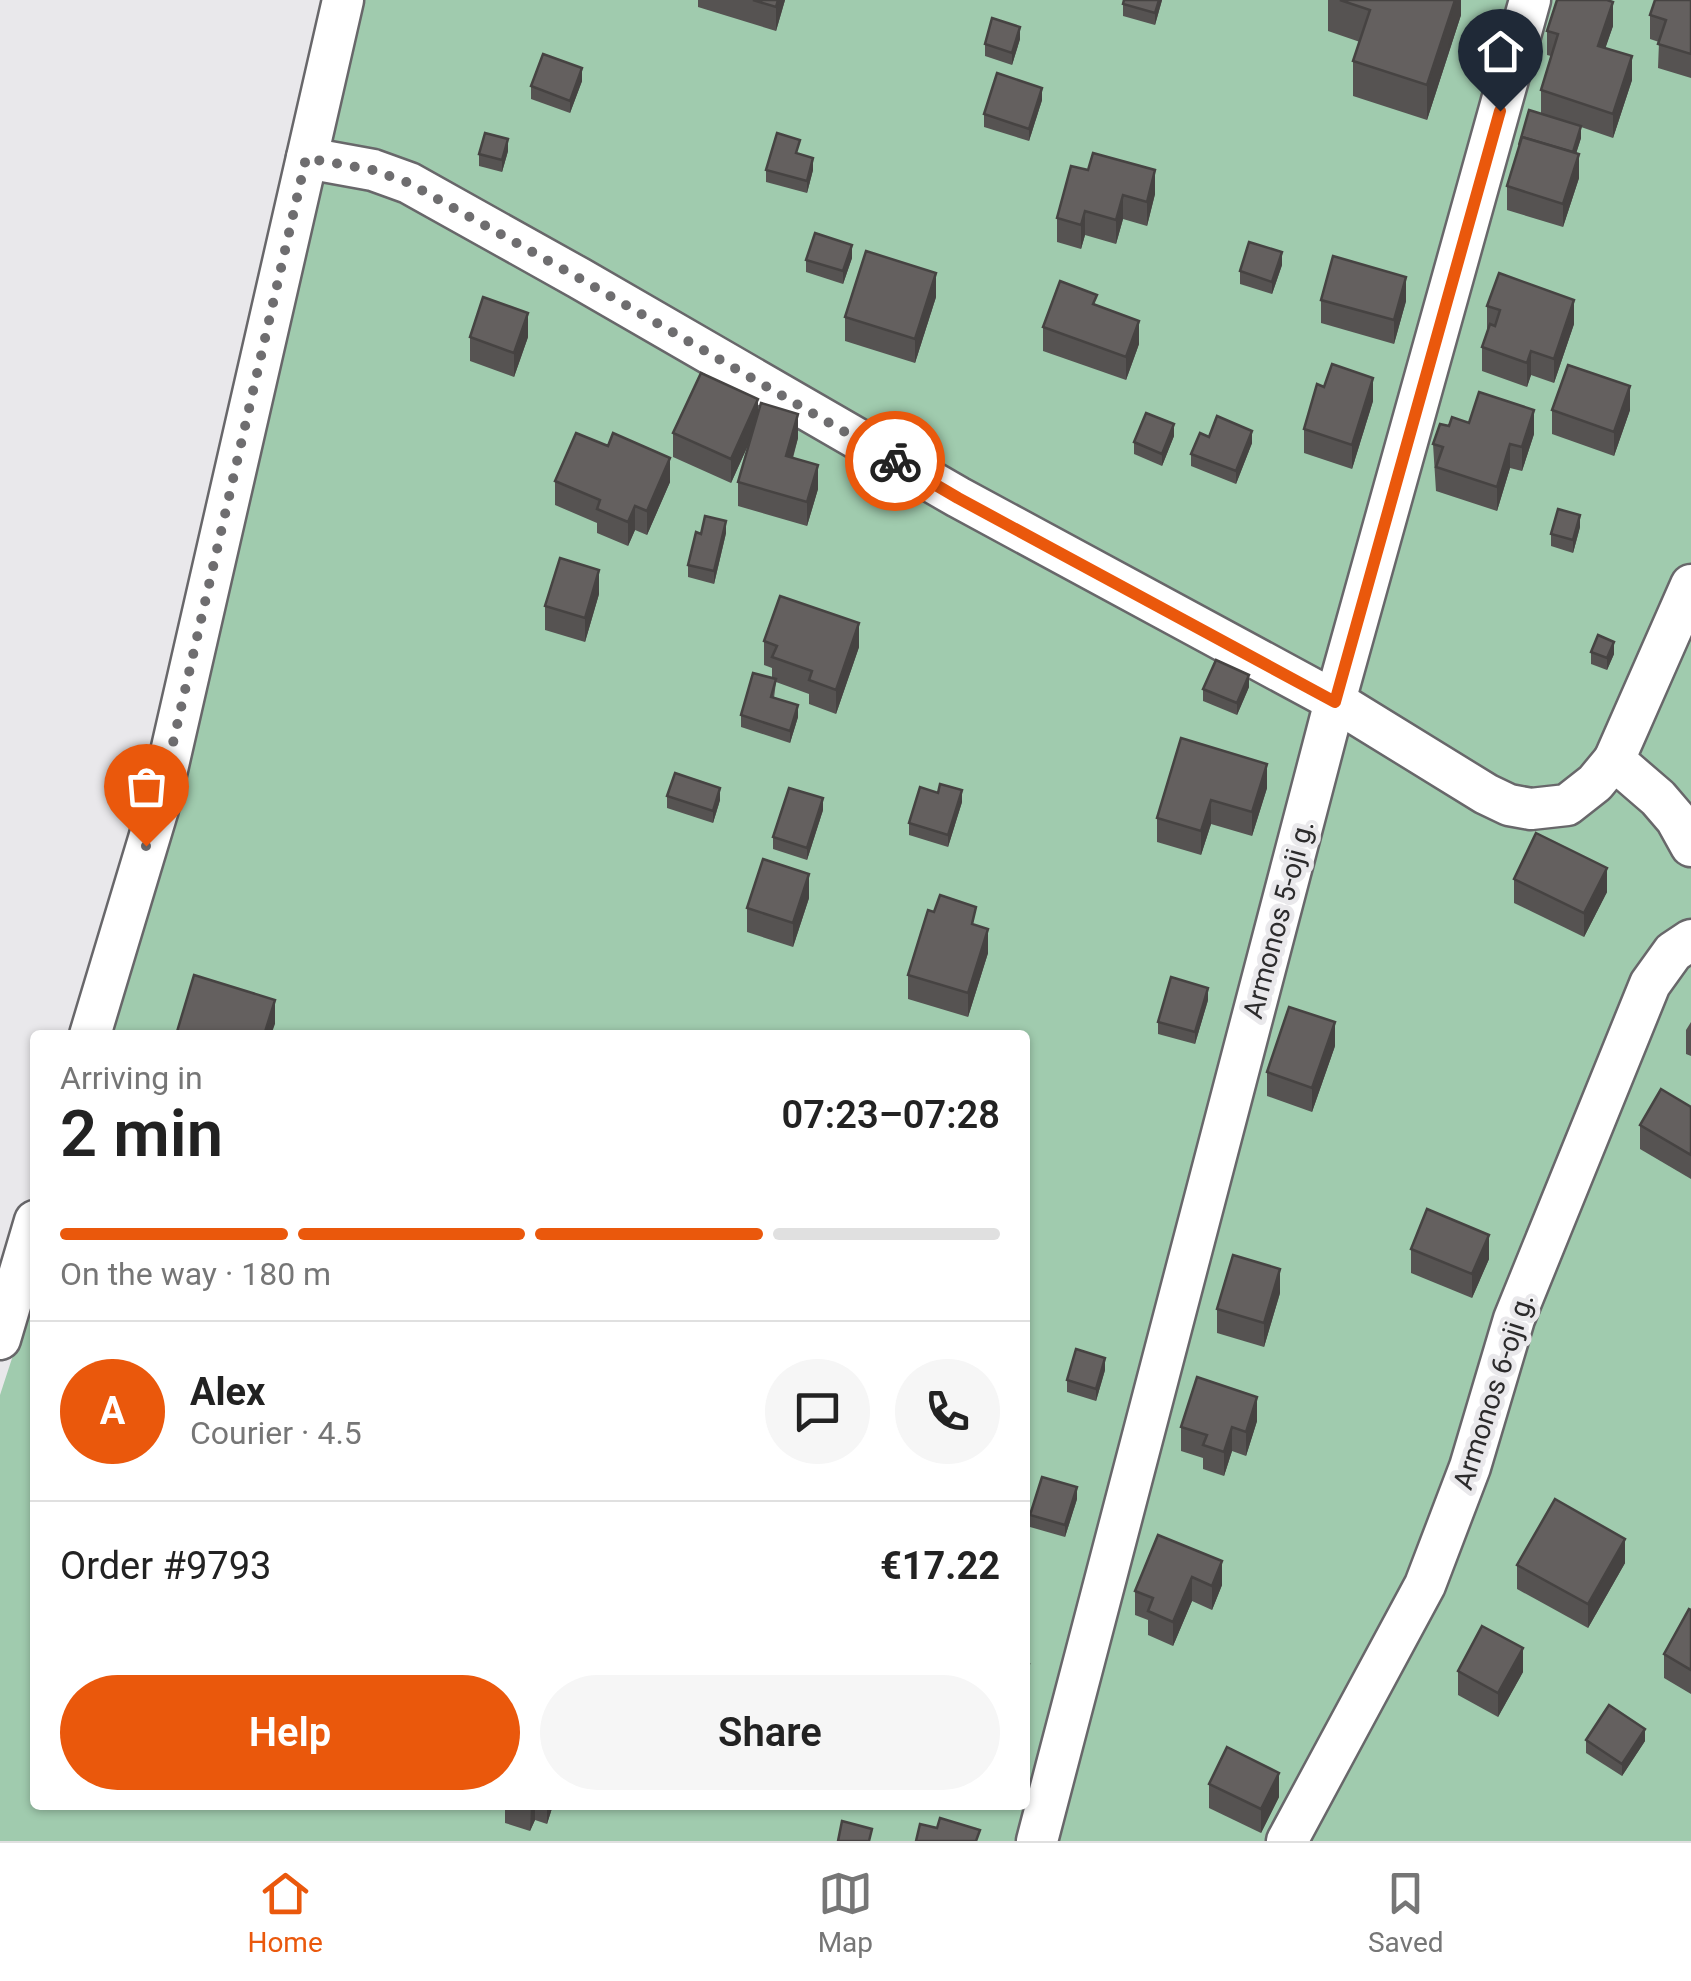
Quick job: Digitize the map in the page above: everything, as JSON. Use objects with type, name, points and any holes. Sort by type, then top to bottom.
[{"type":"street","points":[[92,1030],[158,809],[343,0]]},
{"type":"street","name":"Armonos 5-oji g.","points":[[1037,1841],[1335,702],[1530,0]]},
{"type":"street","points":[[306,158],[373,170],[409,183],[958,498],[1335,702],[1509,805],[1531,809],[1567,806],[1614,760],[1691,585]]},
{"type":"street","points":[[1614,760],[1676,818],[1691,846]]},
{"type":"street","name":"Armonos 6-oji g.","points":[[1286,1841],[1425,1585],[1470,1467],[1514,1320],[1650,984],[1673,952],[1691,940]]},
{"type":"street","points":[[0,1339],[30,1238]]},
{"type":"green space","points":[[358,0],[1691,0],[1691,1841],[0,1841],[0,1395],[30,1303],[30,1810],[1030,1810],[1030,1030],[112,1030]]},
{"type":"building","points":[[753,0],[778,0],[776,7]]},
{"type":"building","points":[[1124,0],[1159,0],[1155,13],[1123,4]]},
{"type":"building","points":[[1340,0],[1455,0],[1427,85],[1353,61],[1370,10]]},
{"type":"building","points":[[1557,0],[1613,2],[1598,46],[1632,56],[1613,114],[1541,90],[1558,34],[1547,31]]},
{"type":"building","points":[[1655,0],[1691,0],[1691,54],[1658,44],[1666,20],[1650,15]]},
{"type":"building","points":[[992,18],[1020,27],[1012,53],[985,44]]},
{"type":"building","points":[[543,54],[582,68],[570,101],[531,86]]},
{"type":"building","points":[[997,73],[1042,88],[1029,129],[984,114]]},
{"type":"building","points":[[1529,110],[1581,126],[1573,152],[1522,137],[1519,145]]},
{"type":"building","points":[[485,133],[508,139],[502,160],[479,154]]},
{"type":"building","points":[[777,133],[800,140],[796,153],[813,158],[807,181],[766,170]]},
{"type":"building","points":[[1522,137],[1579,154],[1563,204],[1507,186]]},
{"type":"building","points":[[1093,153],[1155,170],[1147,202],[1123,195],[1116,220],[1085,211],[1081,225],[1057,218],[1071,166],[1088,170]]},
{"type":"building","points":[[815,233],[852,245],[843,271],[806,260]]},
{"type":"building","points":[[1249,242],[1282,252],[1272,282],[1240,271]]},
{"type":"building","points":[[866,251],[936,273],[915,339],[845,317]]},
{"type":"building","points":[[1333,256],[1406,277],[1394,320],[1321,300]]},
{"type":"building","points":[[1499,273],[1574,300],[1554,359],[1531,351],[1527,363],[1482,347],[1500,310],[1487,306]]},
{"type":"building","points":[[1060,281],[1097,295],[1093,304],[1139,321],[1126,357],[1043,327]]},
{"type":"building","points":[[483,297],[528,313],[514,353],[470,337]]},
{"type":"building","points":[[1332,364],[1373,378],[1352,445],[1304,429],[1317,384],[1324,387]]},
{"type":"building","points":[[1568,365],[1630,386],[1614,432],[1552,410]]},
{"type":"building","points":[[701,373],[758,399],[731,459],[673,433]]},
{"type":"building","points":[[1479,392],[1534,410],[1522,447],[1510,444],[1497,487],[1436,467],[1443,447],[1433,444],[1440,424],[1449,426],[1452,417],[1469,423]]},
{"type":"building","points":[[761,403],[798,414],[786,456],[818,465],[807,502],[738,482]]},
{"type":"building","points":[[1146,413],[1174,424],[1162,454],[1134,442]]},
{"type":"building","points":[[1217,416],[1252,431],[1236,471],[1191,454],[1200,433],[1209,437]]},
{"type":"building","points":[[576,433],[608,446],[613,433],[670,458],[647,511],[635,506],[628,522],[597,509],[600,500],[555,481]]},
{"type":"building","points":[[1558,509],[1580,515],[1573,540],[1551,534]]},
{"type":"building","points":[[705,516],[726,521],[714,571],[688,565],[696,532],[701,534]]},
{"type":"building","points":[[560,558],[599,570],[585,618],[545,606]]},
{"type":"building","points":[[780,596],[859,623],[836,690],[809,680],[812,671],[772,657],[777,646],[764,641]]},
{"type":"building","points":[[1598,635],[1614,642],[1607,658],[1591,652]]},
{"type":"building","points":[[1216,660],[1249,675],[1237,703],[1203,689]]},
{"type":"building","points":[[753,673],[776,679],[771,697],[798,705],[790,731],[741,715]]},
{"type":"building","points":[[1181,738],[1267,764],[1252,812],[1211,800],[1201,831],[1157,818]]},
{"type":"building","points":[[675,773],[720,788],[713,811],[667,796]]},
{"type":"building","points":[[940,784],[962,790],[948,835],[909,823],[920,787],[938,793]]},
{"type":"building","points":[[789,788],[823,798],[807,848],[773,837]]},
{"type":"building","points":[[1536,833],[1607,868],[1584,913],[1514,879]]},
{"type":"building","points":[[763,859],[809,874],[793,923],[747,908]]},
{"type":"building","points":[[940,895],[976,907],[972,924],[988,929],[968,993],[908,975],[928,910],[934,912]]},
{"type":"building","points":[[194,975],[275,1000],[266,1030],[178,1030]]},
{"type":"building","points":[[1171,977],[1208,988],[1195,1032],[1158,1022]]},
{"type":"building","points":[[1289,1007],[1335,1022],[1312,1088],[1267,1072]]},
{"type":"building","points":[[1661,1089],[1691,1107],[1691,1155],[1640,1125]]},
{"type":"building","points":[[1427,1209],[1489,1235],[1472,1274],[1411,1249]]},
{"type":"building","points":[[1233,1255],[1280,1269],[1264,1323],[1217,1309]]},
{"type":"building","points":[[1076,1349],[1105,1358],[1096,1389],[1067,1380]]},
{"type":"building","points":[[1197,1377],[1257,1397],[1246,1432],[1232,1427],[1224,1452],[1203,1445],[1207,1435],[1181,1427]]},
{"type":"building","points":[[1042,1477],[1077,1487],[1065,1525],[1030,1515]]},
{"type":"building","points":[[1555,1499],[1625,1539],[1588,1604],[1517,1565]]},
{"type":"building","points":[[1158,1535],[1222,1561],[1212,1586],[1192,1577],[1173,1622],[1148,1611],[1153,1598],[1135,1591]]},
{"type":"building","points":[[1691,1610],[1691,1670],[1664,1654]]},
{"type":"building","points":[[1482,1626],[1523,1648],[1498,1693],[1458,1671]]},
{"type":"building","points":[[1609,1705],[1645,1729],[1622,1764],[1586,1740]]},
{"type":"building","points":[[1227,1747],[1279,1773],[1261,1809],[1209,1784]]},
{"type":"building","points":[[940,1818],[980,1830],[976,1841],[916,1841],[920,1824],[937,1828]]},
{"type":"building","points":[[842,1821],[872,1829],[869,1841],[838,1841]]},
{"type":"way so far","points":[[146,846],[158,809],[306,158],[373,170],[409,183],[895,461]]},
{"type":"route","points":[[895,461],[1335,702],[1500,111]]}]
